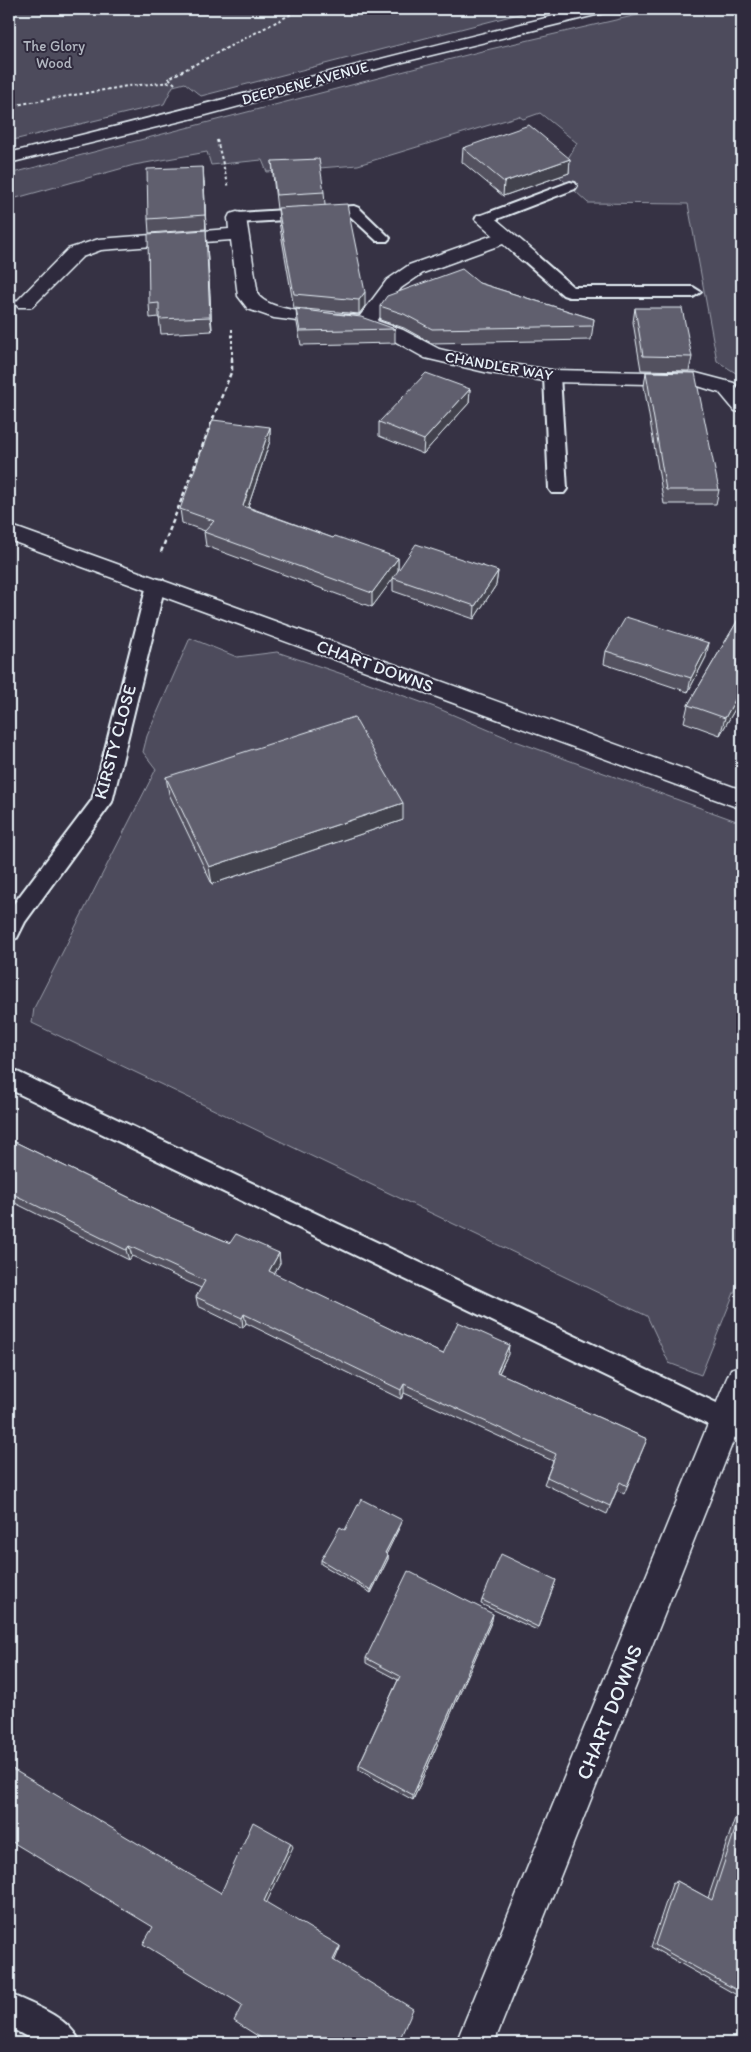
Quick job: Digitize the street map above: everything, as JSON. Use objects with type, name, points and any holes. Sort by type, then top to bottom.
[{"type":"main road","name":"DEEPDENE AVENUE","points":[[9,158],[200,111],[395,58],[602,9]]},
{"type":"main road","points":[[484,219],[529,257]]},
{"type":"main road","points":[[25,303],[75,252],[99,245],[238,226],[248,296],[255,305]]},
{"type":"main road","points":[[365,323],[394,284],[416,269],[506,237]]},
{"type":"main road","name":"CHANDLER WAY","points":[[255,305],[281,314],[365,323],[396,334],[432,354],[489,367],[552,376],[696,379],[727,388],[742,406]]},
{"type":"main road","name":"CHART DOWNS","points":[[9,532],[742,800]]},
{"type":"main road","name":"CHART DOWNS","points":[[474,2043],[734,1425],[742,1380]]},
{"type":"lane","points":[[484,219],[570,186]]},
{"type":"lane","points":[[238,226],[354,211],[382,238]]},
{"type":"lane","points":[[529,257],[569,292],[693,292]]},
{"type":"lane","points":[[552,376],[558,489]]},
{"type":"lane","name":"KIRSTY CLOSE","points":[[9,932],[18,916],[102,802],[156,585]]},
{"type":"lane","points":[[9,1078],[734,1425]]},
{"type":"lane","points":[[9,2010],[43,2028],[64,2043]]},
{"type":"path","points":[[9,106],[128,86],[173,82]]},
{"type":"path","points":[[156,585],[158,561],[232,370],[232,323],[255,305]]},
{"type":"green space","name":"The Glory Wood","points":[[9,9],[538,9],[201,96],[185,83],[173,86],[164,104],[9,141]]},
{"type":"green space","points":[[663,9],[742,9],[742,377],[717,361],[688,204],[588,203],[549,167],[567,160],[577,143],[540,113],[523,119],[519,116],[358,165],[267,172],[262,160],[211,165],[207,152],[134,165],[9,200],[9,174],[482,51]]},
{"type":"green space","points":[[190,638],[237,657],[277,652],[437,708],[510,739],[742,823],[742,1273],[701,1375],[669,1363],[647,1316],[32,1023],[34,1008],[156,769],[143,752],[147,736]]},
{"type":"building","points":[[529,125],[570,159],[504,182],[463,148]]},
{"type":"building","points":[[319,159],[324,192],[276,195],[272,161]]},
{"type":"building","points":[[203,167],[205,215],[148,219],[147,169]]},
{"type":"building","points":[[347,204],[365,292],[359,300],[294,294],[278,208]]},
{"type":"building","points":[[206,230],[210,317],[159,319],[159,303],[149,304],[148,234]]},
{"type":"building","points":[[462,269],[479,283],[594,319],[593,326],[432,329],[404,314],[380,306],[387,296]]},
{"type":"building","points":[[635,308],[682,308],[692,357],[643,356]]},
{"type":"building","points":[[296,309],[361,317],[395,329],[300,331]]},
{"type":"building","points":[[646,372],[695,373],[719,490],[666,490]]},
{"type":"building","points":[[426,373],[470,389],[424,440],[379,422]]},
{"type":"building","points":[[213,420],[270,427],[243,506],[333,538],[335,536],[398,558],[372,593],[204,532],[214,521],[180,509]]},
{"type":"building","points":[[416,544],[498,571],[475,606],[393,578]]},
{"type":"building","points":[[742,613],[742,687],[725,718],[688,705]]},
{"type":"building","points":[[626,617],[709,643],[691,678],[606,651]]},
{"type":"building","points":[[354,717],[403,803],[209,867],[166,777]]},
{"type":"building","points":[[9,1139],[167,1216],[230,1243],[236,1234],[279,1253],[269,1271],[443,1354],[458,1322],[509,1345],[497,1372],[647,1439],[627,1486],[620,1482],[610,1506],[547,1477],[556,1454],[404,1384],[401,1390],[244,1314],[242,1318],[196,1297],[205,1281],[129,1246],[126,1250],[9,1192]]},
{"type":"building","points":[[361,1499],[402,1520],[385,1553],[388,1555],[371,1590],[321,1560],[340,1527],[345,1530]]},
{"type":"building","points":[[501,1554],[556,1580],[538,1627],[482,1600]]},
{"type":"building","points":[[408,1571],[493,1614],[413,1795],[359,1765],[400,1676],[366,1658]]},
{"type":"building","points":[[9,1767],[221,1893],[253,1822],[291,1843],[264,1901],[340,1946],[333,1960],[413,2009],[398,2043],[269,2043],[234,2021],[242,2005],[143,1944],[153,1927],[9,1840]]},
{"type":"building","points":[[742,1808],[742,1993],[655,1945],[677,1881],[712,1900]]}]
